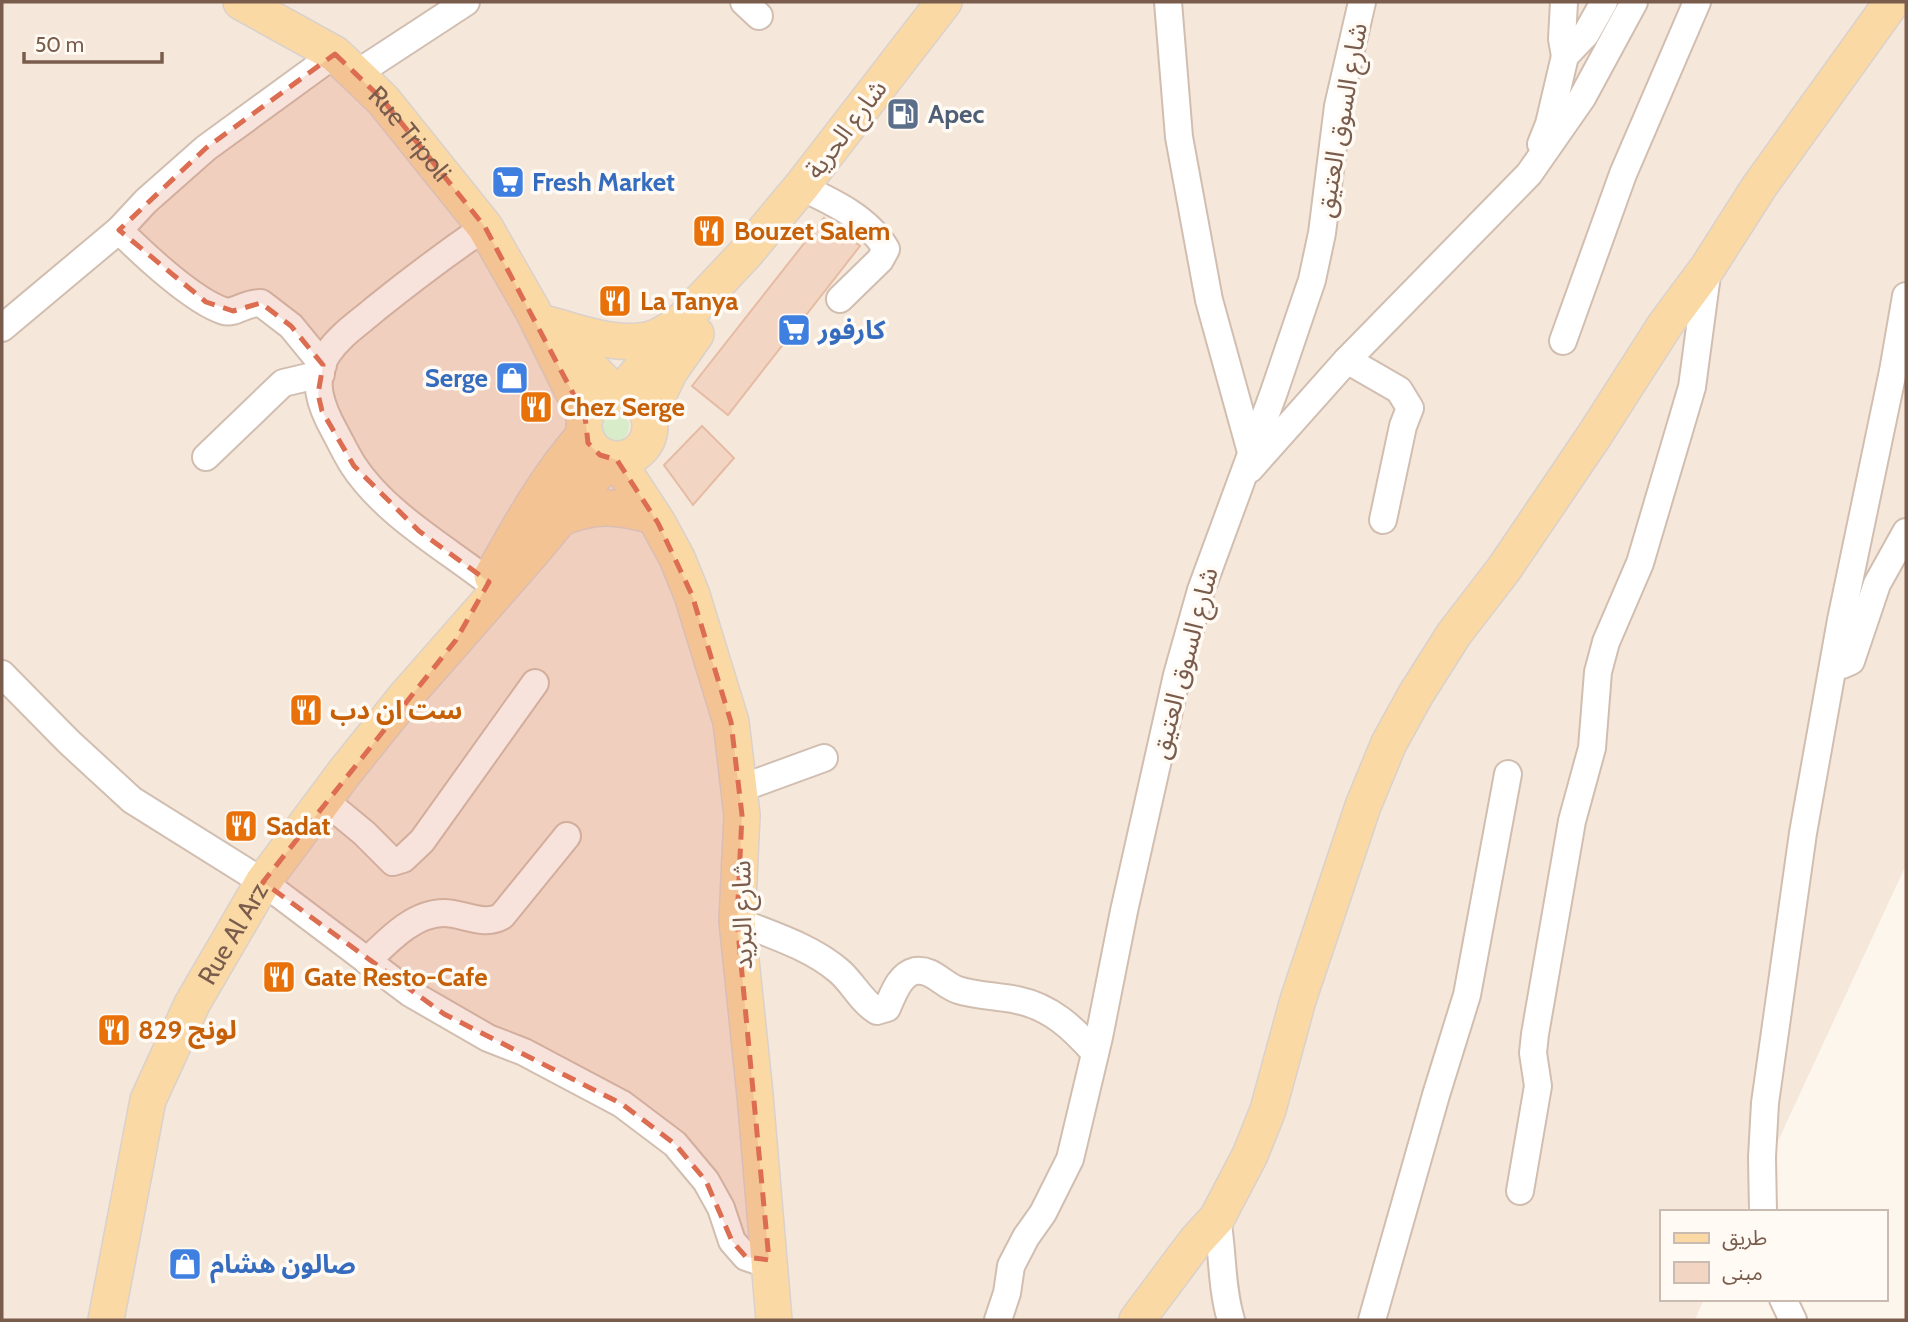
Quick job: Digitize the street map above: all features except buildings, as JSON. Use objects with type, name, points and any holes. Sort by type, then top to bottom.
[{"type":"main road","name":"Rue Tripoli","points":[[241,2],[345,64],[383,100],[485,227],[540,317],[608,443]]},
{"type":"main road","name":"شارع الحرية","points":[[745,254],[801,187],[944,2]]},
{"type":"main road","points":[[1844,71],[1873,2]]},
{"type":"main road","points":[[1137,1320],[1196,1241],[1217,1218],[1250,1154],[1268,1111],[1298,1000],[1363,806],[1390,743],[1416,694],[1454,634],[1504,569],[1594,436],[1665,325],[1708,267],[1759,187],[1892,2]]},
{"type":"main road","points":[[745,254],[721,298],[670,371],[649,414],[650,436],[608,443],[593,403],[618,393],[745,254]]},
{"type":"main road","name":"Rue Tripoli","points":[[540,317],[618,393],[641,402],[649,414]]},
{"type":"main road","points":[[540,317],[622,341],[654,338],[678,325]]},
{"type":"main road","name":"Rue Al Arz","points":[[106,1320],[148,1100],[192,1004],[263,882],[406,696],[561,518],[608,443]]},
{"type":"main road","name":"Rue Al Arz","points":[[456,640],[516,533],[573,448],[608,443]]},
{"type":"main road","name":"شارع البريد","points":[[608,443],[656,503],[656,520],[677,558],[692,594],[731,722],[741,815],[737,921],[774,1320]]},
{"type":"main road","points":[[561,518],[591,507],[628,509],[656,520]]},
{"type":"street","points":[[2,328],[119,230],[146,201],[206,148],[345,64],[466,2]]},
{"type":"street","points":[[1168,2],[1179,137],[1209,300],[1251,452]]},
{"type":"street","name":"شارع السوق العتيق","points":[[998,1320],[1007,1293],[1011,1266],[1026,1237],[1043,1213],[1070,1159],[1177,675],[1201,590],[1274,392],[1312,279],[1322,233],[1338,106],[1362,2]]},
{"type":"street","points":[[1529,174],[1549,124],[1565,56],[1562,39],[1564,2]]},
{"type":"street","points":[[1565,56],[1586,34],[1604,2]]},
{"type":"street","points":[[1240,481],[1347,360],[1529,174],[1582,99],[1634,2]]},
{"type":"street","points":[[1563,341],[1623,174],[1697,2]]},
{"type":"street","points":[[801,187],[834,202],[862,221],[879,237],[886,249],[880,260],[840,299]]},
{"type":"street","points":[[485,227],[429,265],[342,337],[327,355],[318,394],[323,411],[354,467],[386,503],[419,531],[489,582]]},
{"type":"street","points":[[119,230],[148,258],[206,302],[226,311],[233,311],[246,304],[261,303],[291,326],[322,369]]},
{"type":"street","points":[[1520,1191],[1538,1086],[1533,1053],[1535,1034],[1572,821],[1592,748],[1598,672],[1606,642],[1640,563],[1692,387],[1708,267]]},
{"type":"street","points":[[1763,1210],[1765,1103],[1803,833],[1841,620],[1906,296]]},
{"type":"street","points":[[1347,360],[1399,390],[1410,408],[1403,426],[1383,520]]},
{"type":"street","points":[[206,457],[283,383],[322,369]]},
{"type":"street","points":[[1834,662],[1842,665],[1851,661],[1877,584],[1906,532]]},
{"type":"street","points":[[2,674],[69,742],[132,800],[263,882],[367,961],[444,1014],[488,1038],[537,1058],[622,1104],[674,1144],[706,1181],[722,1208],[732,1241],[746,1257],[761,1262],[769,1260]]},
{"type":"street","points":[[324,800],[364,833],[393,862],[403,859],[422,841],[535,682]]},
{"type":"street","points":[[739,789],[824,758]]},
{"type":"street","points":[[1372,1320],[1432,1108],[1468,995],[1508,775]]},
{"type":"street","points":[[367,961],[407,926],[424,916],[442,913],[494,921],[502,916],[567,836]]},
{"type":"street","points":[[737,921],[792,943],[826,962],[841,972],[877,1011],[887,1008],[902,979],[909,974],[923,971],[957,989],[1016,1000],[1050,1010],[1095,1053]]},
{"type":"street","points":[[1217,1218],[1224,1285],[1231,1320]]},
{"type":"street","points":[[1784,1301],[1793,1320]]},
{"type":"highlighted area","points":[[335,54],[383,100],[485,227],[585,416],[588,443],[600,455],[617,460],[658,523],[692,595],[731,722],[742,815],[737,921],[769,1260],[746,1257],[732,1241],[706,1181],[675,1144],[622,1104],[444,1014],[263,882],[456,640],[489,582],[419,531],[354,466],[322,411],[318,394],[323,365],[291,326],[261,303],[233,311],[206,302],[119,230],[206,148]]},
{"type":"shaded area","points":[[2,2],[1906,2],[1906,865],[1746,1210],[1660,1210],[1660,1301],[1703,1301],[1695,1320],[2,1320]]},
{"type":"green space","points":[[612,409],[624,414],[629,426],[624,438],[612,443],[600,438],[595,426],[600,414]]},
{"type":"place","name":"Apec","points":[[903,114]]},
{"type":"place","name":"Fresh Market","points":[[508,182]]},
{"type":"place","name":"Bouzet Salem","points":[[709,231]]},
{"type":"place","name":"La Tanya","points":[[615,301]]},
{"type":"place","name":"كارفور","points":[[794,330]]},
{"type":"place","name":"Serge","points":[[512,378]]},
{"type":"place","name":"Chez Serge","points":[[536,407]]},
{"type":"place","name":"ست ان دب","points":[[306,710]]},
{"type":"place","name":"Sadat","points":[[241,826]]},
{"type":"place","name":"Gate Resto-Cafe","points":[[279,977]]},
{"type":"place","name":"لونج 829","points":[[114,1030]]},
{"type":"place","name":"صالون هشام","points":[[185,1264]]}]
